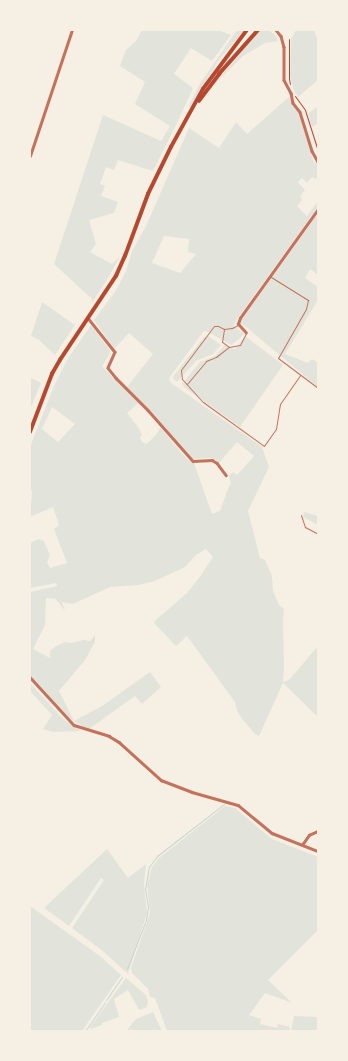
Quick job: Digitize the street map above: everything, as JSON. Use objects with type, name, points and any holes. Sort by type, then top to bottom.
[{"type":"main road","points":[[30,432],[52,374],[73,339],[116,276],[153,183],[171,147],[215,70],[247,30]]},
{"type":"main road","points":[[193,110],[219,74],[258,30]]},
{"type":"street","points":[[30,156],[72,30]]},
{"type":"street","points":[[276,30],[281,36],[284,47],[284,80],[291,93],[293,103],[300,112],[312,151],[318,162]]},
{"type":"street","points":[[246,333],[238,324],[240,318],[318,209]]},
{"type":"street","points":[[88,318],[114,352],[108,368],[116,378],[148,410],[193,461],[212,460],[217,463],[226,475]]},
{"type":"street","points":[[30,677],[74,725],[109,736],[119,742],[161,780],[192,792],[238,805],[272,834],[318,851]]},
{"type":"street","points":[[302,845],[309,835],[318,831]]},
{"type":"lane","points":[[269,277],[308,300],[306,309],[278,358],[318,388]]},
{"type":"lane","points":[[238,324],[232,328],[224,329],[214,326],[181,370],[182,379],[204,402],[264,446],[276,429],[280,404],[300,375]]},
{"type":"lane","points":[[224,329],[222,342],[229,347]]},
{"type":"lane","points":[[187,384],[206,362],[216,357],[229,347],[240,345],[243,342],[246,333]]},
{"type":"lane","points":[[301,515],[305,527],[318,534]]},
{"type":"path","points":[[288,39],[290,84]]},
{"type":"path","points":[[294,93],[305,110],[318,151]]},
{"type":"shaded area","points":[[142,30],[218,30],[231,35],[212,61],[191,48],[174,74],[193,88],[153,171],[118,160],[114,170],[106,167],[100,184],[105,186],[101,196],[118,202],[114,213],[89,220],[96,244],[90,252],[112,264],[120,256],[107,280],[91,304],[92,299],[54,264],[103,115],[161,141],[170,126],[135,104],[145,82],[120,66],[126,50],[136,41]]},
{"type":"shaded area","points":[[237,30],[244,30],[219,60],[191,107],[188,107],[199,85]]},
{"type":"shaded area","points":[[260,30],[269,30],[275,35],[278,41],[265,43],[243,56],[209,90]]},
{"type":"shaded area","points":[[296,30],[314,30],[318,41],[318,80],[298,97],[293,88],[290,76],[291,39]]},
{"type":"shaded area","points":[[289,97],[299,113],[313,160],[318,166],[318,177],[316,179],[312,177],[307,183],[302,178],[298,182],[305,190],[300,196],[302,200],[297,206],[307,216],[318,201],[318,207],[233,325],[244,334],[231,345],[204,331],[169,378],[171,383],[262,447],[269,467],[248,511],[260,558],[265,560],[272,576],[273,591],[279,605],[284,609],[283,682],[289,680],[318,646],[318,717],[283,683],[259,736],[255,734],[243,720],[237,711],[235,702],[187,636],[176,646],[154,623],[187,593],[199,578],[213,557],[206,549],[196,555],[185,567],[155,581],[138,585],[110,587],[73,604],[62,602],[65,611],[56,599],[46,598],[45,625],[33,649],[50,658],[50,651],[56,646],[65,642],[71,643],[83,640],[90,641],[95,635],[95,642],[85,660],[59,691],[74,721],[102,706],[150,672],[161,687],[142,704],[135,696],[89,729],[73,721],[66,715],[30,677],[30,592],[57,586],[56,583],[30,588],[30,543],[38,539],[44,541],[50,555],[47,563],[50,568],[67,563],[54,529],[59,525],[53,507],[30,517],[32,491],[30,490],[30,447],[54,386],[67,360],[91,325],[109,349],[110,354],[102,366],[138,403],[127,413],[138,427],[142,435],[140,438],[142,442],[146,444],[149,442],[158,432],[160,427],[186,458],[194,463],[212,514],[220,511],[231,484],[229,475],[234,472],[237,475],[254,456],[237,442],[219,463],[212,458],[191,459],[149,409],[127,387],[153,354],[129,333],[114,349],[94,320],[115,292],[126,271],[133,249],[146,226],[189,128],[219,148],[236,122],[247,134]],"holes":[[[164,236],[189,239],[188,252],[196,254],[180,273],[152,263]],[[52,407],[75,424],[58,442],[42,429]]]},
{"type":"shaded area","points":[[318,106],[318,123],[312,127],[308,114]]},
{"type":"shaded area","points":[[318,213],[318,275],[310,269],[305,278],[318,287],[318,300],[285,354],[308,363],[312,359],[318,363],[318,387],[240,322]]},
{"type":"shaded area","points":[[42,302],[75,325],[55,355],[39,340],[31,336]]},
{"type":"shaded area","points":[[208,336],[221,345],[213,354],[196,361],[177,382],[173,379],[174,375],[204,337]]},
{"type":"shaded area","points":[[245,336],[283,365],[240,427],[185,388],[182,384],[200,362],[215,356],[224,346],[235,349]]},
{"type":"shaded area","points":[[30,377],[41,383],[30,410]]},
{"type":"shaded area","points":[[304,512],[318,516],[318,525],[303,517]]},
{"type":"shaded area","points":[[30,683],[63,719],[81,731],[53,732],[43,729],[52,715],[30,691]]},
{"type":"shaded area","points":[[225,806],[235,808],[272,839],[318,857],[318,930],[268,980],[292,1003],[265,993],[249,1015],[261,1019],[260,1024],[277,1028],[278,1024],[290,1027],[289,1031],[167,1031],[155,998],[150,997],[148,989],[132,973],[131,968],[150,913],[147,885],[152,867],[159,858]]},
{"type":"shaded area","points":[[107,849],[128,878],[146,864],[144,884],[147,913],[128,974],[104,952],[72,928],[104,880],[101,878],[69,926],[44,908]]},
{"type":"shaded area","points":[[30,906],[100,956],[121,975],[82,1031],[30,1031]]},
{"type":"shaded area","points":[[126,978],[146,995],[148,1002],[147,1007],[139,1010],[128,990],[114,999],[119,1017],[91,1029],[90,1027]]},
{"type":"shaded area","points":[[153,1012],[162,1031],[126,1031],[136,1019]]},
{"type":"shaded area","points":[[294,1016],[318,1017],[318,1031],[291,1031]]},
{"type":"waterway","points":[[127,969],[146,920],[148,907],[145,889],[149,867],[157,856],[224,804]]},
{"type":"waterway","points":[[106,1000],[122,977]]},
{"type":"waterway","points":[[85,1031],[105,1002]]}]
